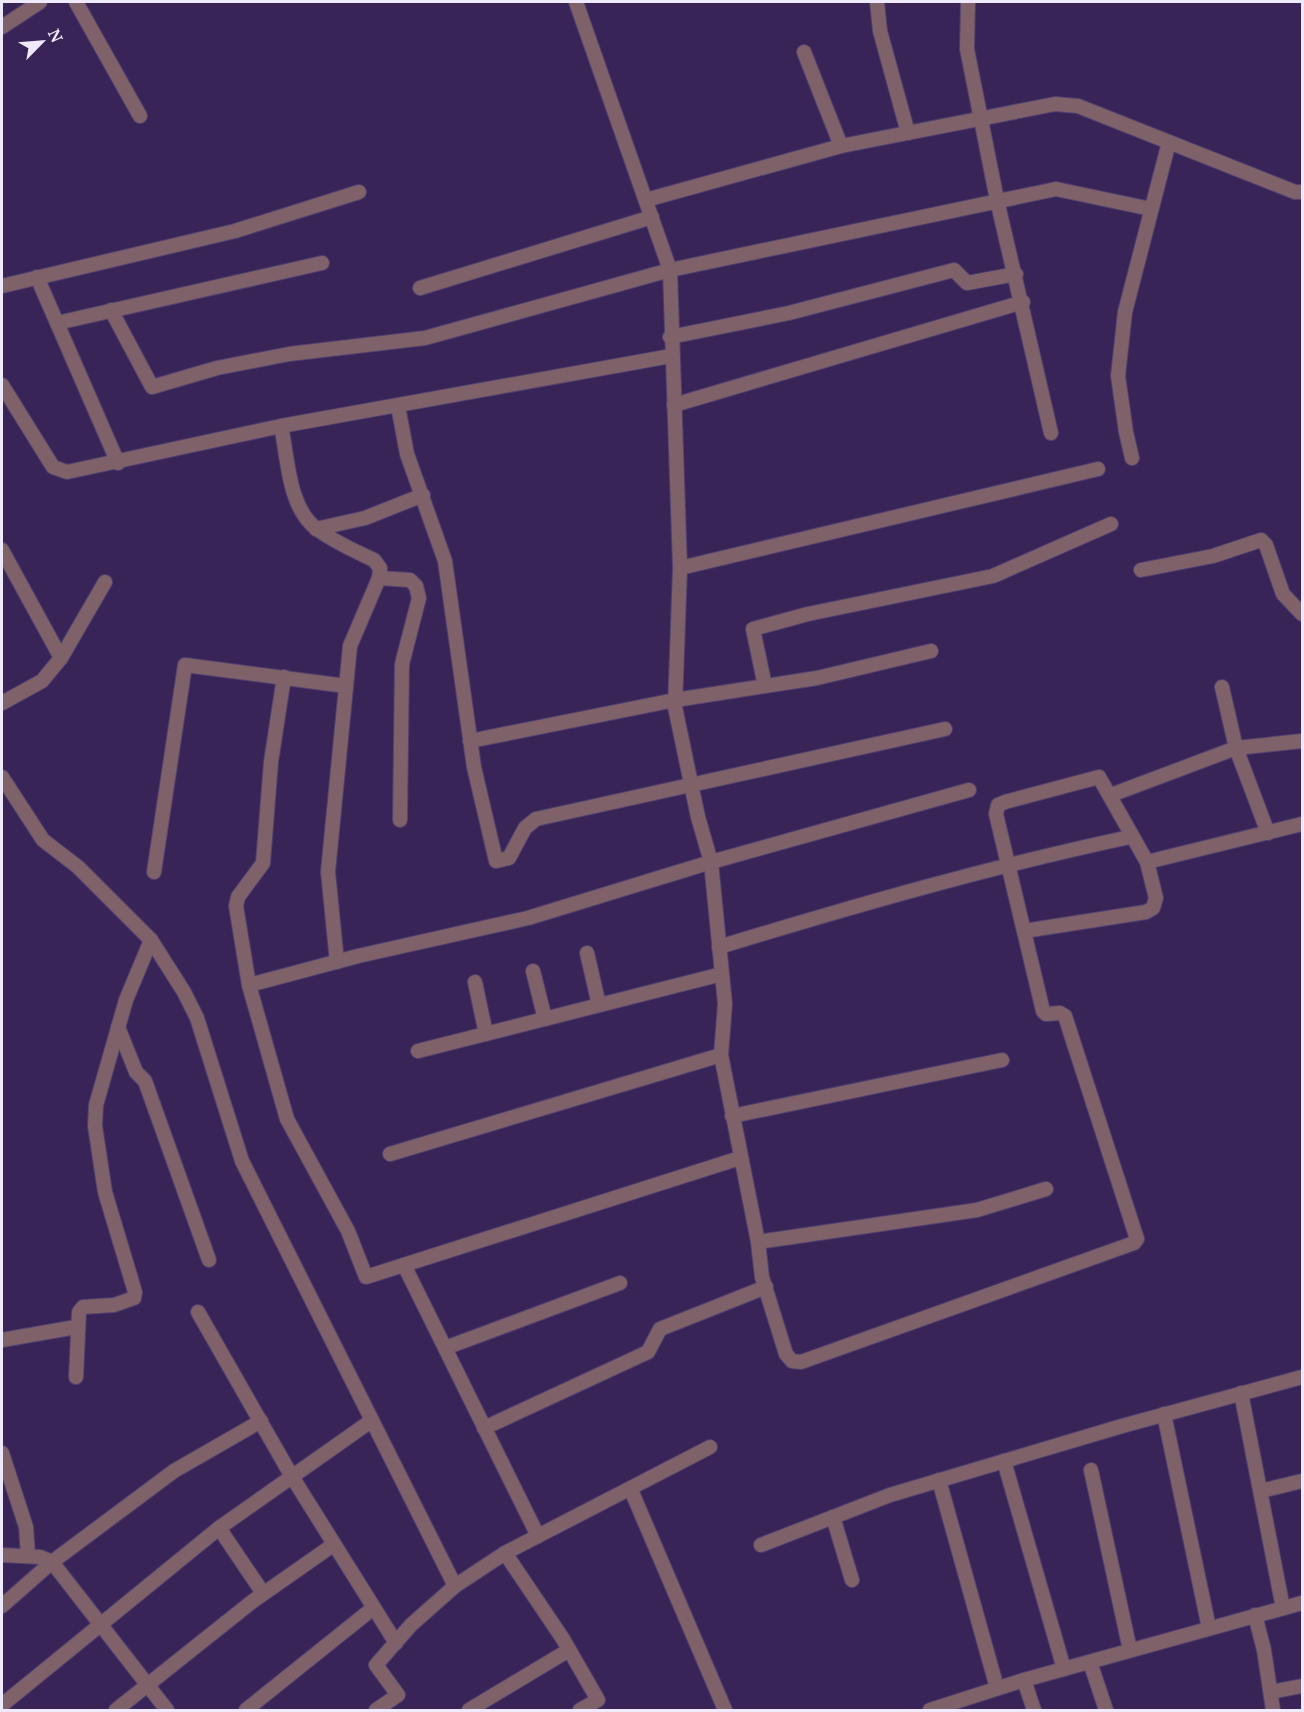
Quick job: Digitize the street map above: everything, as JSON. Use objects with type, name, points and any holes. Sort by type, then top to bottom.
[{"type":"street","points":[[2,27],[40,2]]},
{"type":"street","points":[[76,2],[140,116]]},
{"type":"street","points":[[576,2],[670,270],[670,337],[680,568],[675,700],[691,785],[711,862],[725,1004],[721,1055],[758,1242],[762,1276],[786,1353],[792,1361],[801,1362],[1134,1243],[1137,1239],[1065,1016],[1060,1013],[1046,1014],[1043,1011],[996,814],[998,806],[1094,776],[1104,781],[1130,837],[1146,862],[1156,898],[1153,908],[1146,912],[1024,931]]},
{"type":"street","points":[[878,2],[880,31],[908,133]]},
{"type":"street","points":[[968,2],[968,49],[998,200],[1051,433]]},
{"type":"street","points":[[804,52],[841,146]]},
{"type":"street","points":[[646,200],[841,146],[1055,104],[1078,106],[1295,192],[1302,192]]},
{"type":"street","points":[[1132,458],[1118,376],[1125,312],[1168,142]]},
{"type":"street","points":[[111,310],[152,387],[217,368],[289,354],[425,338],[670,270],[1056,189],[1151,209]]},
{"type":"street","points":[[2,286],[235,231],[359,192]]},
{"type":"street","points":[[420,288],[652,217]]},
{"type":"street","points":[[57,323],[322,262]]},
{"type":"street","points":[[670,337],[789,313],[954,270],[967,283],[1016,274]]},
{"type":"street","points":[[37,277],[118,463]]},
{"type":"street","points":[[674,405],[1023,302]]},
{"type":"street","points":[[2,385],[52,467],[67,472],[118,463],[281,426],[671,356]]},
{"type":"street","points":[[398,406],[407,454],[445,561],[470,741],[496,861],[509,858],[525,828],[536,819],[945,729]]},
{"type":"street","points":[[281,426],[296,502],[305,518],[316,529],[374,560],[380,568],[379,578],[350,646],[328,872],[337,962]]},
{"type":"street","points":[[680,568],[1098,469]]},
{"type":"street","points":[[316,529],[365,518],[423,495]]},
{"type":"street","points":[[765,686],[753,629],[808,614],[993,576],[1110,524]]},
{"type":"street","points":[[1141,570],[1213,556],[1261,540],[1266,545],[1283,594],[1302,614]]},
{"type":"street","points":[[2,550],[60,658]]},
{"type":"street","points":[[379,578],[410,580],[416,586],[419,598],[402,664],[400,820]]},
{"type":"street","points":[[4,698],[42,681],[60,658],[105,582]]},
{"type":"street","points":[[470,741],[675,700],[817,678],[931,651]]},
{"type":"street","points":[[154,872],[184,665],[284,676],[346,686]]},
{"type":"street","points":[[284,676],[271,762],[263,863],[238,897],[236,906],[249,985],[287,1119],[348,1231],[366,1277],[740,1158]]},
{"type":"street","points":[[1222,687],[1236,748],[1268,833]]},
{"type":"street","points":[[1110,795],[1236,748],[1302,741]]},
{"type":"street","points":[[2,777],[43,840],[78,867],[151,940],[184,992],[197,1018],[242,1161],[455,1586]]},
{"type":"street","points":[[249,985],[337,962],[528,918],[711,862],[969,790]]},
{"type":"street","points":[[1146,862],[1302,824]]},
{"type":"street","points":[[719,947],[895,894],[1007,864],[1130,837]]},
{"type":"street","points":[[76,1377],[76,1327],[79,1312],[83,1307],[126,1302],[134,1298],[135,1292],[105,1192],[94,1126],[96,1105],[118,1027],[134,978],[151,940]]},
{"type":"street","points":[[587,953],[599,1005]]},
{"type":"street","points":[[533,971],[545,1019]]},
{"type":"street","points":[[418,1051],[722,974]]},
{"type":"street","points":[[475,982],[486,1034]]},
{"type":"street","points":[[118,1027],[136,1072],[145,1082],[209,1260]]},
{"type":"street","points":[[390,1154],[721,1055]]},
{"type":"street","points":[[732,1116],[1002,1060]]},
{"type":"street","points":[[758,1242],[977,1210],[1046,1189]]},
{"type":"street","points":[[404,1265],[538,1536]]},
{"type":"street","points":[[445,1348],[620,1283]]},
{"type":"street","points":[[484,1428],[648,1352],[660,1329],[766,1287]]},
{"type":"street","points":[[198,1312],[291,1475],[372,1609],[396,1643]]},
{"type":"street","points":[[2,1340],[76,1327]]},
{"type":"street","points":[[761,1545],[890,1495],[1164,1414],[1302,1377]]},
{"type":"street","points":[[1241,1394],[1283,1608]]},
{"type":"street","points":[[1164,1414],[1209,1628]]},
{"type":"street","points":[[2,1705],[219,1528],[291,1475],[371,1421]]},
{"type":"street","points":[[2,1606],[52,1562],[174,1471],[261,1422]]},
{"type":"street","points":[[376,1710],[398,1695],[376,1665],[455,1586],[505,1553],[631,1490],[710,1447]]},
{"type":"street","points":[[2,1453],[26,1527],[28,1555]]},
{"type":"street","points":[[1004,1461],[1064,1669]]},
{"type":"street","points":[[1091,1470],[1130,1650]]},
{"type":"street","points":[[939,1480],[997,1688]]},
{"type":"street","points":[[1261,1491],[1302,1481]]},
{"type":"street","points":[[631,1490],[725,1710]]},
{"type":"street","points":[[833,1517],[852,1580]]},
{"type":"street","points":[[219,1528],[263,1593]]},
{"type":"street","points":[[116,1710],[263,1593],[333,1545]]},
{"type":"street","points":[[505,1553],[569,1650],[598,1700],[580,1710]]},
{"type":"street","points":[[2,1555],[28,1555],[52,1562],[101,1622],[145,1685],[167,1710]]},
{"type":"street","points":[[930,1710],[1024,1680],[1302,1603]]},
{"type":"street","points":[[246,1710],[372,1609]]},
{"type":"street","points":[[1255,1615],[1264,1650],[1273,1710]]},
{"type":"street","points":[[469,1710],[569,1650]]},
{"type":"street","points":[[1090,1662],[1106,1710]]},
{"type":"street","points":[[1024,1680],[1034,1710]]},
{"type":"street","points":[[1271,1692],[1302,1686]]}]
